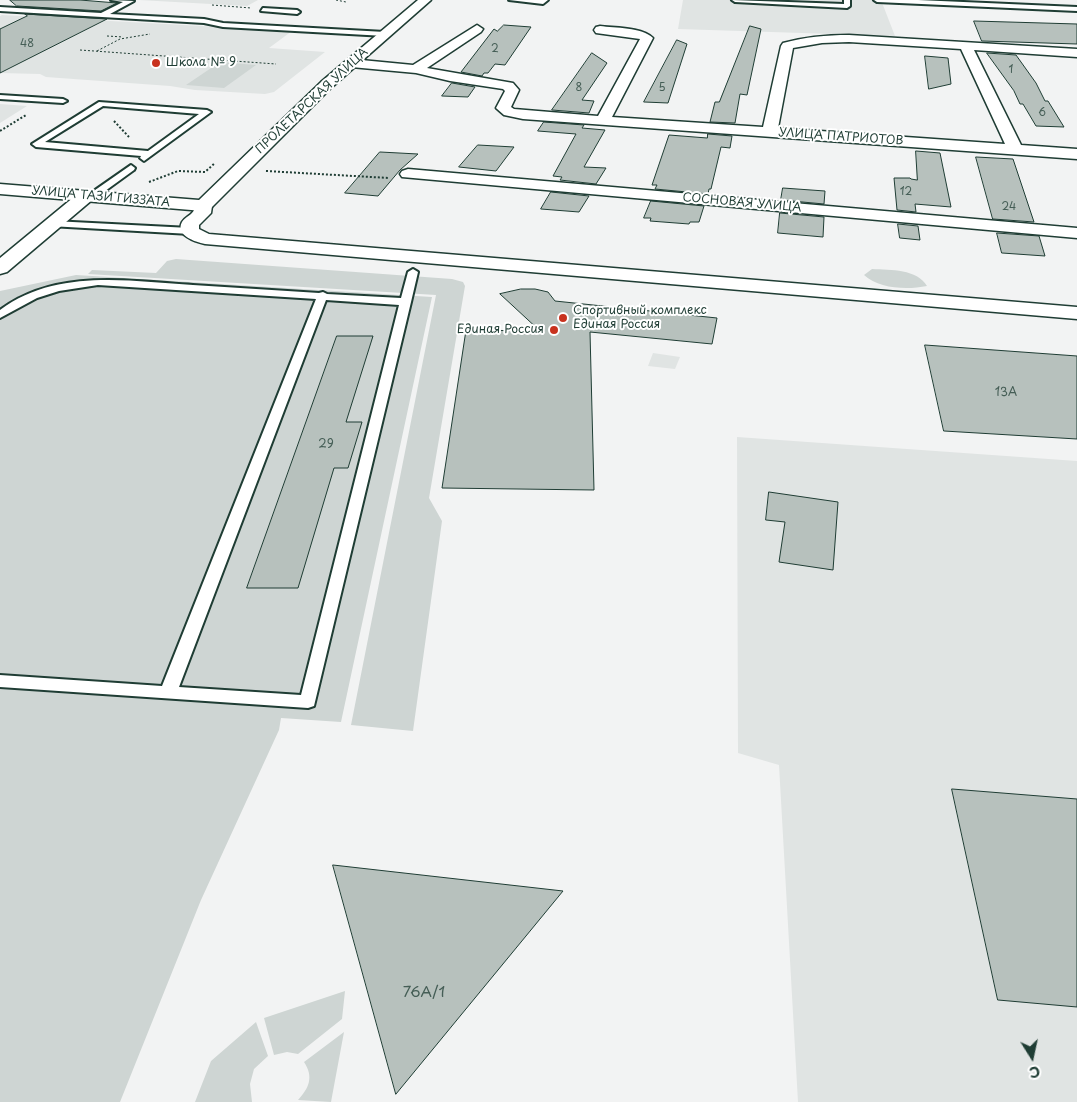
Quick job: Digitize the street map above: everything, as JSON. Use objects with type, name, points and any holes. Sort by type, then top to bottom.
[{"type":"street","name":"ПРОЛЕТАРСКАЯ УЛИЦА","points":[[190,231],[190,223],[202,213],[203,206],[238,171],[351,64],[425,0]]},
{"type":"street","points":[[351,64],[416,69],[477,28]]},
{"type":"street","points":[[600,30],[640,35],[647,38],[604,120]]},
{"type":"street","points":[[770,132],[787,46],[811,40],[840,38],[1077,53]]},
{"type":"street","points":[[966,46],[1014,150]]},
{"type":"street","name":"УЛИЦА ПАТРИОТОВ","points":[[416,69],[450,77],[497,82],[508,86],[512,90],[503,108],[515,114],[1077,154]]},
{"type":"street","name":"СОСНОВАЯ УЛИЦА","points":[[408,174],[1077,233]]},
{"type":"street","name":"УЛИЦА ТАЗИ ГИЗЗАТА","points":[[0,189],[203,206]]},
{"type":"street","points":[[0,268],[89,197]]},
{"type":"street","points":[[190,231],[205,239],[1077,313]]},
{"type":"lane","points":[[104,15],[131,1],[114,0]]},
{"type":"lane","points":[[512,0],[543,2],[545,0]]},
{"type":"lane","points":[[735,0],[848,6],[847,0]]},
{"type":"lane","points":[[877,0],[1077,8]]},
{"type":"lane","points":[[0,9],[385,34]]},
{"type":"lane","points":[[263,10],[297,12]]},
{"type":"lane","points":[[274,28],[283,21]]},
{"type":"lane","points":[[0,97],[63,101]]},
{"type":"lane","points":[[100,106],[207,112],[146,155],[36,144],[100,106]]},
{"type":"lane","points":[[89,197],[131,168]]},
{"type":"lane","points":[[53,224],[190,231]]},
{"type":"lane","points":[[0,681],[308,702],[413,272]]},
{"type":"lane","points":[[0,315],[16,304],[42,292],[76,284],[98,282],[323,295],[406,302]]},
{"type":"lane","points":[[168,692],[323,295]]},
{"type":"path","points":[[336,0],[346,2]]},
{"type":"path","points":[[96,51],[114,42],[155,32]]},
{"type":"path","points":[[107,36],[129,38]]},
{"type":"path","points":[[80,50],[276,64]]},
{"type":"path","points":[[100,106],[146,155]]},
{"type":"path","points":[[205,172],[220,159]]},
{"type":"path","points":[[143,185],[178,171],[265,171],[394,178],[408,174]]},
{"type":"shaded area","points":[[139,0],[258,0],[247,6]]},
{"type":"shaded area","points":[[683,0],[881,0],[895,36],[678,29]]},
{"type":"shaded area","name":"Школа № 9","points":[[0,16],[292,31],[269,48],[325,52],[274,92],[265,94],[46,77],[40,74],[0,73]]},
{"type":"shaded area","points":[[220,62],[256,65],[224,88],[186,85]]},
{"type":"shaded area","points":[[0,104],[27,106],[0,123]]},
{"type":"shaded area","points":[[176,259],[452,279],[463,282],[465,286],[429,498],[442,521],[413,731],[351,725],[436,295],[88,274],[92,270],[156,273],[167,261]]},
{"type":"shaded area","points":[[872,269],[910,273],[923,280],[927,286],[902,288],[885,286],[870,280],[864,275]]},
{"type":"shaded area","points":[[76,275],[432,297],[341,722],[281,718],[279,730],[201,900],[120,1102],[0,1102],[0,291]]},
{"type":"shaded area","points":[[653,353],[680,357],[675,369],[648,366]]},
{"type":"shaded area","points":[[737,437],[1077,461],[1077,1102],[798,1102],[779,765],[738,753]]},
{"type":"shaded area","points":[[345,991],[342,1019],[298,1054],[287,1052],[274,1055],[264,1018]]},
{"type":"shaded area","points":[[256,1022],[268,1056],[254,1069],[250,1084],[252,1102],[195,1102],[211,1061]]},
{"type":"shaded area","points":[[344,1032],[331,1102],[298,1100],[309,1082],[309,1073],[304,1062]]},
{"type":"building","points":[[10,0],[80,0],[117,3],[101,11],[17,6]]},
{"type":"building","points":[[25,14],[107,19],[0,73],[0,29],[27,16]]},
{"type":"building","points":[[974,21],[1077,24],[1077,44],[982,41]]},
{"type":"building","points":[[504,25],[531,27],[505,65],[495,64],[488,73],[484,73],[482,76],[461,72],[494,29],[497,31]]},
{"type":"building","points":[[750,26],[761,29],[747,95],[740,94],[735,123],[710,122],[715,102],[719,102]]},
{"type":"building","points":[[677,40],[687,44],[668,103],[644,102]]},
{"type":"building","points":[[592,53],[607,63],[582,100],[594,101],[589,113],[552,110]]},
{"type":"building","points":[[987,53],[1016,55],[1064,127],[1036,126]]},
{"type":"building","points":[[925,56],[948,58],[951,84],[929,89]]},
{"type":"building","points":[[452,83],[475,87],[468,97],[442,96]]},
{"type":"building","points":[[544,122],[584,125],[582,128],[605,130],[584,167],[606,168],[596,184],[560,180],[562,177],[553,176],[576,134],[538,131]]},
{"type":"building","points":[[708,134],[732,136],[730,148],[721,147],[711,189],[709,189],[708,194],[655,189],[657,185],[652,185],[669,135],[707,138]]},
{"type":"building","points":[[478,145],[514,147],[496,171],[459,167]]},
{"type":"building","points":[[916,151],[940,153],[951,207],[915,204],[916,212],[897,210],[894,178],[917,180]]},
{"type":"building","points":[[380,152],[418,154],[400,170],[378,196],[345,193]]},
{"type":"building","points":[[976,157],[1013,159],[1034,222],[993,219]]},
{"type":"building","points":[[783,188],[825,191],[824,204],[781,200]]},
{"type":"building","points":[[551,192],[589,196],[579,212],[541,209]]},
{"type":"building","points":[[651,201],[704,206],[699,222],[690,222],[689,224],[650,221],[651,218],[644,218]]},
{"type":"building","points":[[780,213],[824,217],[823,237],[778,233]]},
{"type":"building","points":[[898,224],[918,226],[920,240],[900,238]]},
{"type":"building","points":[[997,233],[1039,236],[1045,256],[1002,253]]},
{"type":"building","points":[[521,289],[535,289],[548,292],[555,301],[717,318],[712,344],[590,332],[594,490],[442,488],[466,330],[540,331],[500,294]]},
{"type":"building","points":[[337,336],[373,336],[346,422],[362,422],[348,468],[334,468],[298,588],[247,588]]},
{"type":"building","points":[[925,345],[1077,356],[1077,439],[944,431]]},
{"type":"building","points":[[769,492],[838,502],[833,570],[779,562],[785,522],[766,520]]},
{"type":"building","points":[[952,789],[1077,799],[1077,1007],[998,1000]]},
{"type":"building","points":[[333,865],[563,891],[396,1094]]},
{"type":"place","name":"Школа № 9","points":[[156,63]]},
{"type":"place","name":"Спортивный комплекс Единая Россия","points":[[563,318]]},
{"type":"place","name":"Единая Россия","points":[[554,330]]}]
